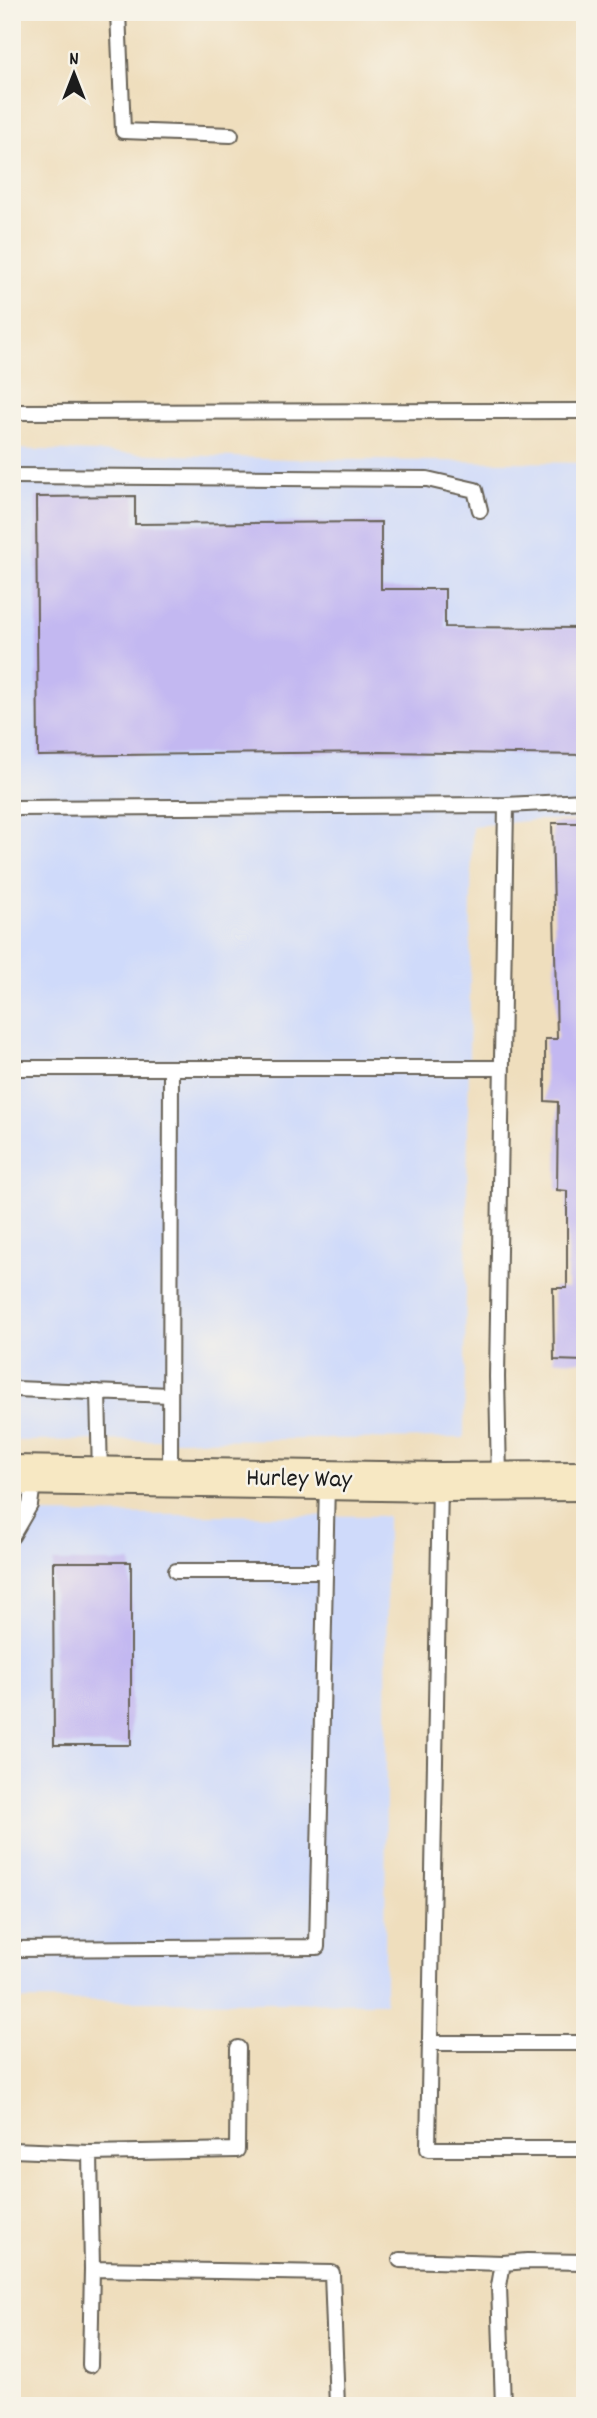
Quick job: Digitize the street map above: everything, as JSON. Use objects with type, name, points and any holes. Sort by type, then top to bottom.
[{"type":"street","name":"Hurley Way","points":[[23,1475],[440,1482],[585,1481]]},
{"type":"lane","points":[[118,12],[123,131],[231,135]]},
{"type":"lane","points":[[12,412],[585,411]]},
{"type":"lane","points":[[12,476],[427,479],[475,490],[480,510]]},
{"type":"lane","points":[[12,808],[506,805],[585,801]]},
{"type":"lane","points":[[499,1480],[497,1377],[506,805]]},
{"type":"lane","points":[[12,1068],[502,1068]]},
{"type":"lane","points":[[170,1478],[171,1068]]},
{"type":"lane","points":[[12,1386],[15,1389],[170,1395]]},
{"type":"lane","points":[[98,1392],[100,1477]]},
{"type":"lane","points":[[12,1536],[30,1505],[23,1475]]},
{"type":"lane","points":[[12,1949],[317,1947],[327,1480]]},
{"type":"lane","points":[[440,1482],[428,2149],[585,2149]]},
{"type":"lane","points":[[176,1571],[325,1571]]},
{"type":"lane","points":[[430,2043],[585,2043]]},
{"type":"lane","points":[[12,2150],[237,2150],[238,2048]]},
{"type":"lane","points":[[90,2152],[90,2365]]},
{"type":"lane","points":[[400,2260],[585,2262]]},
{"type":"lane","points":[[503,2263],[499,2286],[503,2406]]},
{"type":"lane","points":[[92,2269],[332,2273],[337,2406]]},
{"type":"shaded area","points":[[12,449],[288,459],[585,463],[585,820],[536,820],[472,826],[464,1438],[12,1441]]},
{"type":"shaded area","points":[[12,1514],[387,1516],[385,2003],[12,2000]]},
{"type":"building","points":[[135,496],[135,524],[381,522],[381,589],[445,589],[445,627],[585,628],[585,755],[381,752],[38,756],[36,497]]},
{"type":"building","points":[[552,823],[585,823],[585,1361],[554,1360],[553,1288],[567,1288],[567,1191],[557,1190],[558,1102],[545,1101],[545,1039],[557,1039]]},
{"type":"building","points":[[53,1562],[131,1562],[131,1745],[54,1745]]}]
